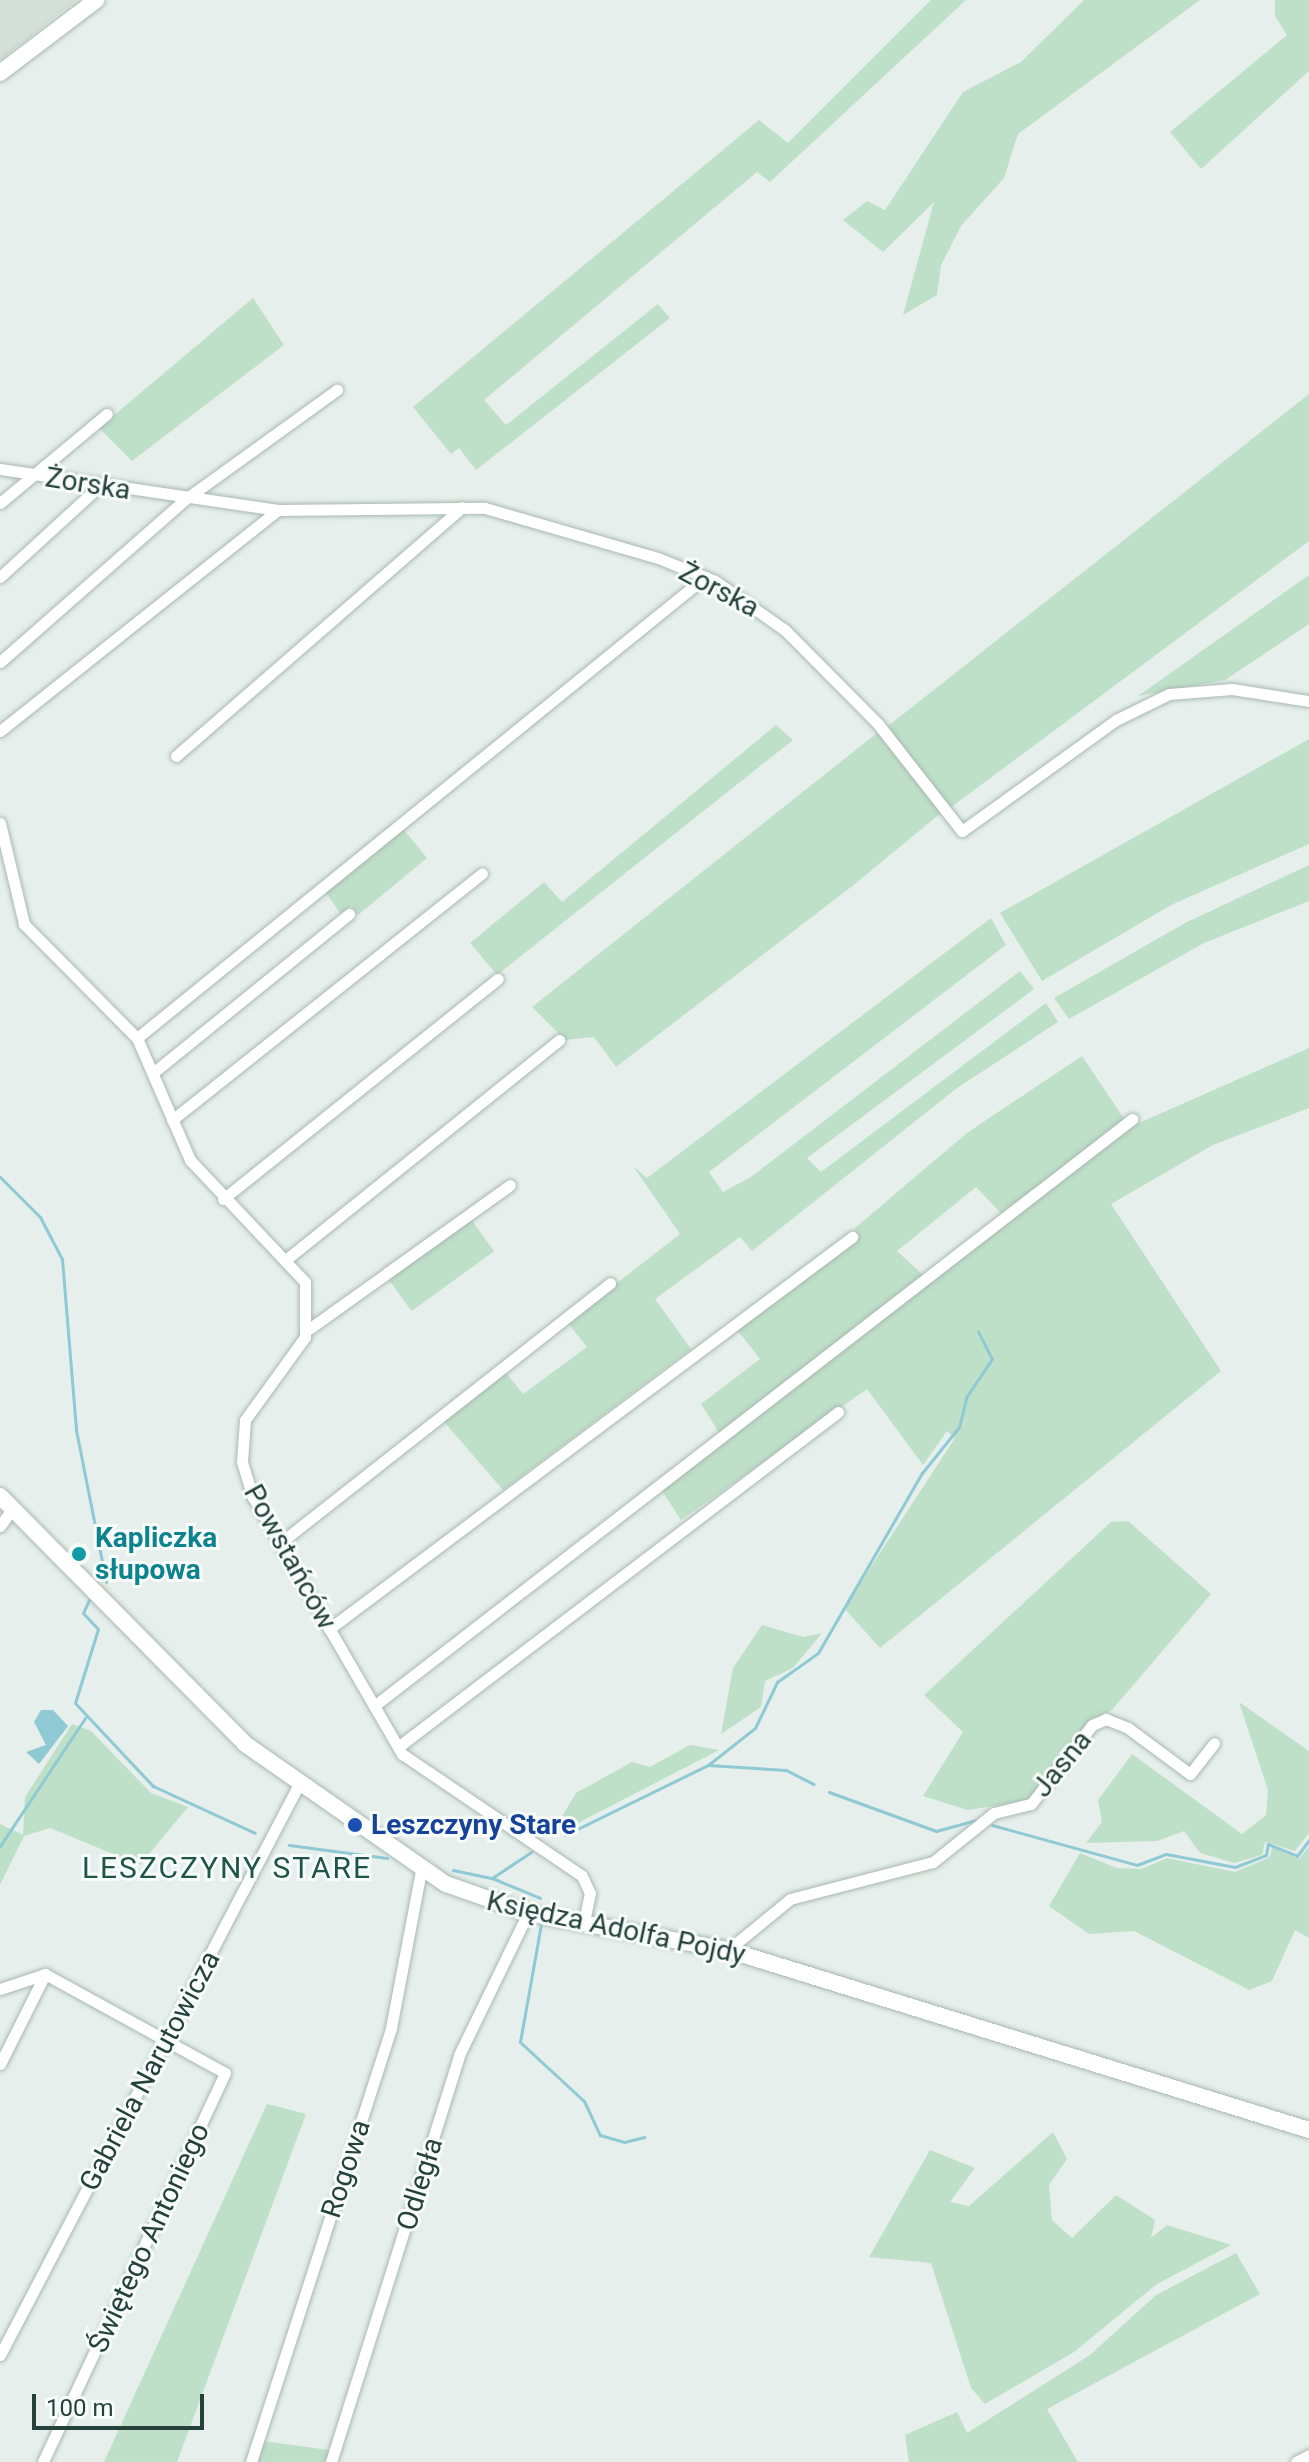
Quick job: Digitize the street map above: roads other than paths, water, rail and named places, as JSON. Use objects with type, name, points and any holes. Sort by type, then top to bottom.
[{"type":"street","points":[[0,73],[96,0]]},
{"type":"street","points":[[0,662],[187,498],[337,390]]},
{"type":"street","points":[[0,503],[107,414]]},
{"type":"street","name":"Żorska","points":[[0,469],[97,488],[278,510],[462,506],[534,519],[705,577],[767,614],[841,686],[962,831],[1116,720],[1169,694],[1232,689],[1309,701]]},
{"type":"street","points":[[0,577],[97,488]]},
{"type":"street","points":[[176,756],[462,506]]},
{"type":"street","points":[[0,731],[278,510]]},
{"type":"street","points":[[137,1038],[705,577]]},
{"type":"street","points":[[0,823],[10,882],[32,935],[137,1038],[190,1160],[223,1199],[288,1258],[309,1293],[309,1329]]},
{"type":"street","points":[[172,1120],[482,873]]},
{"type":"street","points":[[0,891],[10,882]]},
{"type":"street","points":[[154,1072],[349,914]]},
{"type":"street","points":[[223,1199],[498,979]]},
{"type":"street","points":[[288,1258],[559,1040]]},
{"type":"street","points":[[374,1706],[1132,1119]]},
{"type":"street","name":"Powstańców","points":[[510,1185],[309,1329],[254,1399],[242,1435],[247,1483],[398,1747],[418,1770],[582,1876],[590,1893],[584,1921]]},
{"type":"street","points":[[329,1629],[852,1237]]},
{"type":"street","points":[[280,1543],[610,1283]]},
{"type":"street","points":[[398,1747],[838,1412]]},
{"type":"street","points":[[0,1526],[6,1503]]},
{"type":"street","name":"Księdza Adolfa Pojdy","points":[[6,1503],[245,1744],[298,1786],[421,1870],[528,1913],[728,1950],[1309,2130]]},
{"type":"street","name":"Jasna","points":[[728,1950],[790,1899],[933,1862],[994,1813],[1031,1804],[1092,1725],[1106,1719],[1128,1728],[1190,1774],[1214,1743]]},
{"type":"street","name":"Gabriela Narutowicza","points":[[0,2355],[170,2037],[298,1786]]},
{"type":"street","name":"Rogowa","points":[[251,2462],[386,2043],[421,1870]]},
{"type":"street","name":"Odległa","points":[[331,2462],[459,2055],[528,1913]]},
{"type":"street","points":[[0,2064],[45,1974]]},
{"type":"street","points":[[0,1989],[45,1974],[170,2037]]},
{"type":"street","name":"Świętego Antoniego","points":[[43,2462],[225,2073],[170,2037]]},
{"type":"street","points":[[1296,2462],[1309,2455]]},
{"type":"water","points":[[41,1710],[53,1710],[68,1726],[39,1764],[26,1752],[46,1745],[34,1722]]},
{"type":"waterway","points":[[0,1177],[40,1217],[62,1259],[76,1430],[106,1582]]},
{"type":"waterway","points":[[708,1765],[755,1728],[777,1682],[818,1653],[922,1473],[959,1427],[967,1396],[992,1359],[978,1331]]},
{"type":"waterway","points":[[89,1600],[83,1613],[98,1629],[75,1703],[153,1786],[255,1833]]},
{"type":"waterway","points":[[0,1846],[85,1718]]},
{"type":"waterway","points":[[565,1835],[708,1765],[786,1770],[814,1784]]},
{"type":"waterway","points":[[829,1792],[936,1831],[976,1820]]},
{"type":"waterway","points":[[992,1825],[1137,1865],[1166,1854],[1235,1867],[1266,1855],[1268,1844],[1297,1856],[1309,1840]]},
{"type":"waterway","points":[[289,1845],[387,1858]]},
{"type":"waterway","points":[[453,1870],[492,1878],[531,1852]]},
{"type":"waterway","points":[[492,1878],[540,1898]]},
{"type":"waterway","points":[[541,1924],[520,2042],[584,2101],[600,2135],[624,2142],[644,2137]]},
{"type":"place","name":"Kapliczka słupowa","points":[[79,1554]]},
{"type":"place","name":"Leszczyny Stare","points":[[355,1825]]},
{"type":"district","name":"LESZCZYNY STARE","points":[[227,1868]]}]
